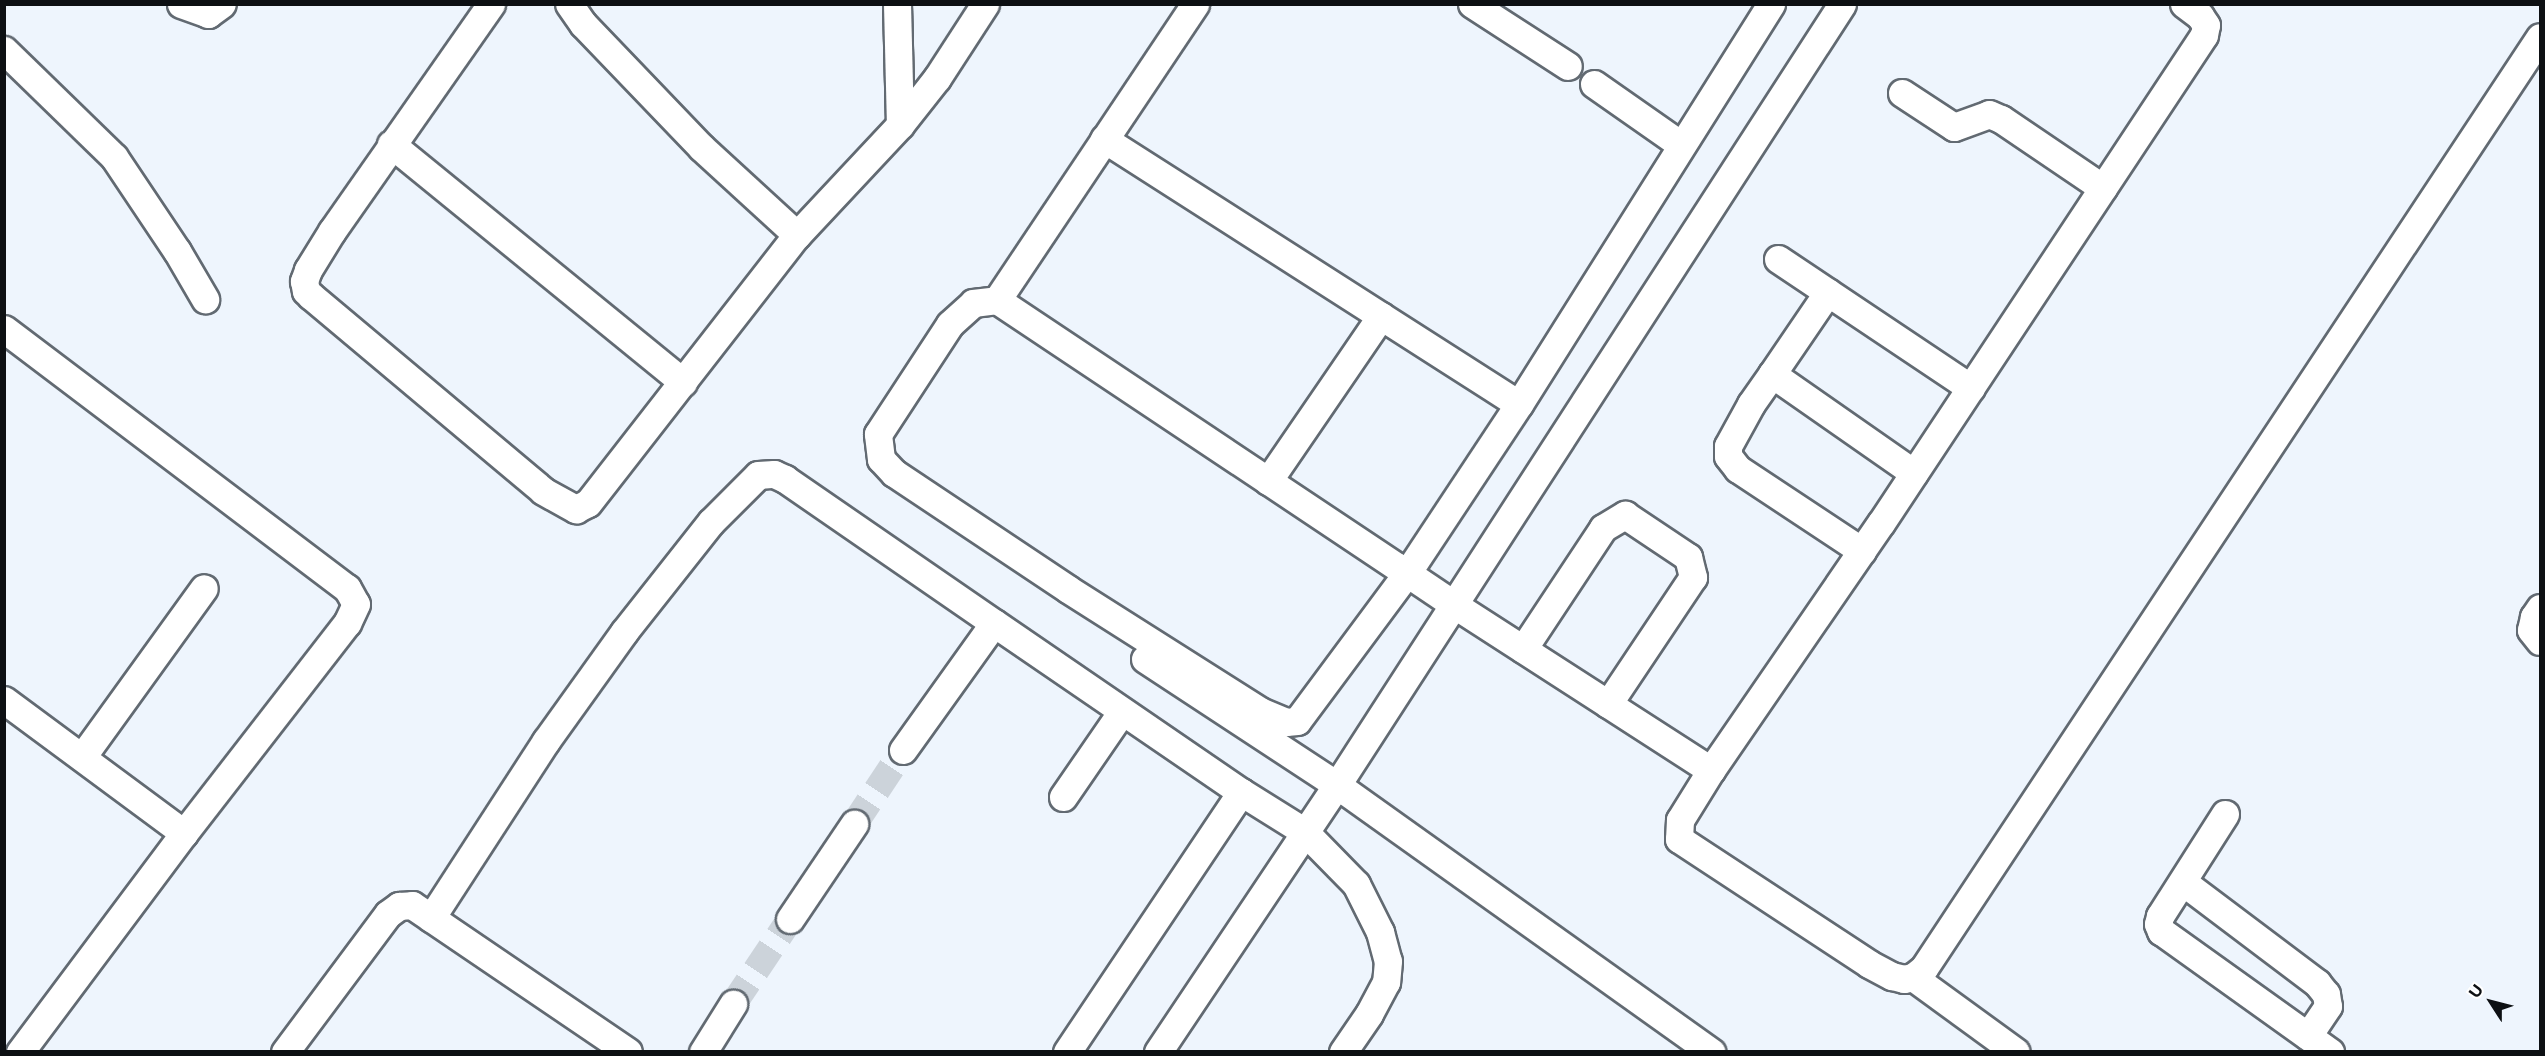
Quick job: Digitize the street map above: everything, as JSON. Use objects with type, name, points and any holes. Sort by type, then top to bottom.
[{"type":"lane","points":[[181,4],[208,14],[222,4]]},
{"type":"lane","points":[[491,4],[391,144],[308,270],[304,281],[306,291],[543,491],[576,509],[588,503],[797,235],[900,125],[937,78],[985,4]]},
{"type":"lane","points":[[569,4],[583,24],[702,148],[797,235]]},
{"type":"lane","points":[[897,4],[900,125]]},
{"type":"lane","points":[[997,300],[1195,4]]},
{"type":"lane","points":[[1472,4],[1568,66]]},
{"type":"lane","points":[[1711,770],[1453,604],[1407,573],[1268,481],[997,300],[973,303],[950,324],[878,434],[881,459],[894,473],[1250,705],[1286,722],[1297,721],[1407,573],[1519,404],[1771,4]]},
{"type":"lane","points":[[1158,1052],[1337,785],[1842,4]]},
{"type":"lane","points":[[2184,4],[2200,16],[2206,25],[2204,35],[1971,388],[1711,770],[1680,820],[1679,839],[1869,964],[1892,976],[1904,979],[1913,977],[1924,968],[2541,37]]},
{"type":"lane","points":[[4,50],[114,158],[177,251],[204,298]]},
{"type":"lane","points":[[1594,84],[1681,145]]},
{"type":"lane","points":[[1902,93],[1954,126],[1966,124],[1989,114],[2001,119],[2103,188]]},
{"type":"lane","points":[[1104,139],[1519,404]]},
{"type":"lane","points":[[391,144],[683,382]]},
{"type":"lane","points":[[1779,259],[1971,388]]},
{"type":"lane","points":[[1828,292],[1751,404],[1728,446],[1728,456],[1738,469],[1862,551]]},
{"type":"lane","points":[[1268,481],[1381,316]]},
{"type":"lane","points":[[4,329],[122,421],[347,588],[356,604],[347,623],[184,833],[20,1052]]},
{"type":"lane","points":[[1772,374],[1914,473]]},
{"type":"lane","points":[[431,918],[546,741],[624,632],[711,522],[758,475],[774,474],[785,479],[1241,792],[1305,832],[1356,884],[1380,932],[1388,961],[1386,982],[1369,1014],[1343,1052]]},
{"type":"lane","points":[[1523,649],[1604,528],[1625,515],[1688,557],[1693,577],[1608,704]]},
{"type":"lane","points":[[926,516],[1337,785],[1704,1049]]},
{"type":"lane","points":[[82,757],[204,588]]},
{"type":"lane","points":[[2541,608],[2534,617],[2531,630],[2541,641]]},
{"type":"lane","points":[[903,750],[994,623]]},
{"type":"lane","points":[[5,701],[184,833]]},
{"type":"lane","points":[[1063,797],[1122,711]]},
{"type":"lane","points":[[1067,1052],[1241,792]]},
{"type":"lane","points":[[2225,814],[2160,916],[2158,924],[2161,931],[2330,1052]]},
{"type":"lane","points":[[790,920],[854,824]]},
{"type":"lane","points":[[2182,882],[2317,983],[2326,994],[2328,1006],[2308,1035]]},
{"type":"lane","points":[[285,1052],[388,914],[399,906],[412,905],[596,1043],[628,1052]]},
{"type":"lane","points":[[1913,977],[2016,1052]]},
{"type":"lane","points":[[704,1052],[733,1004]]},
{"type":"tunnel","points":[[854,824],[903,750]]},
{"type":"tunnel","points":[[733,1004],[790,919]]}]
